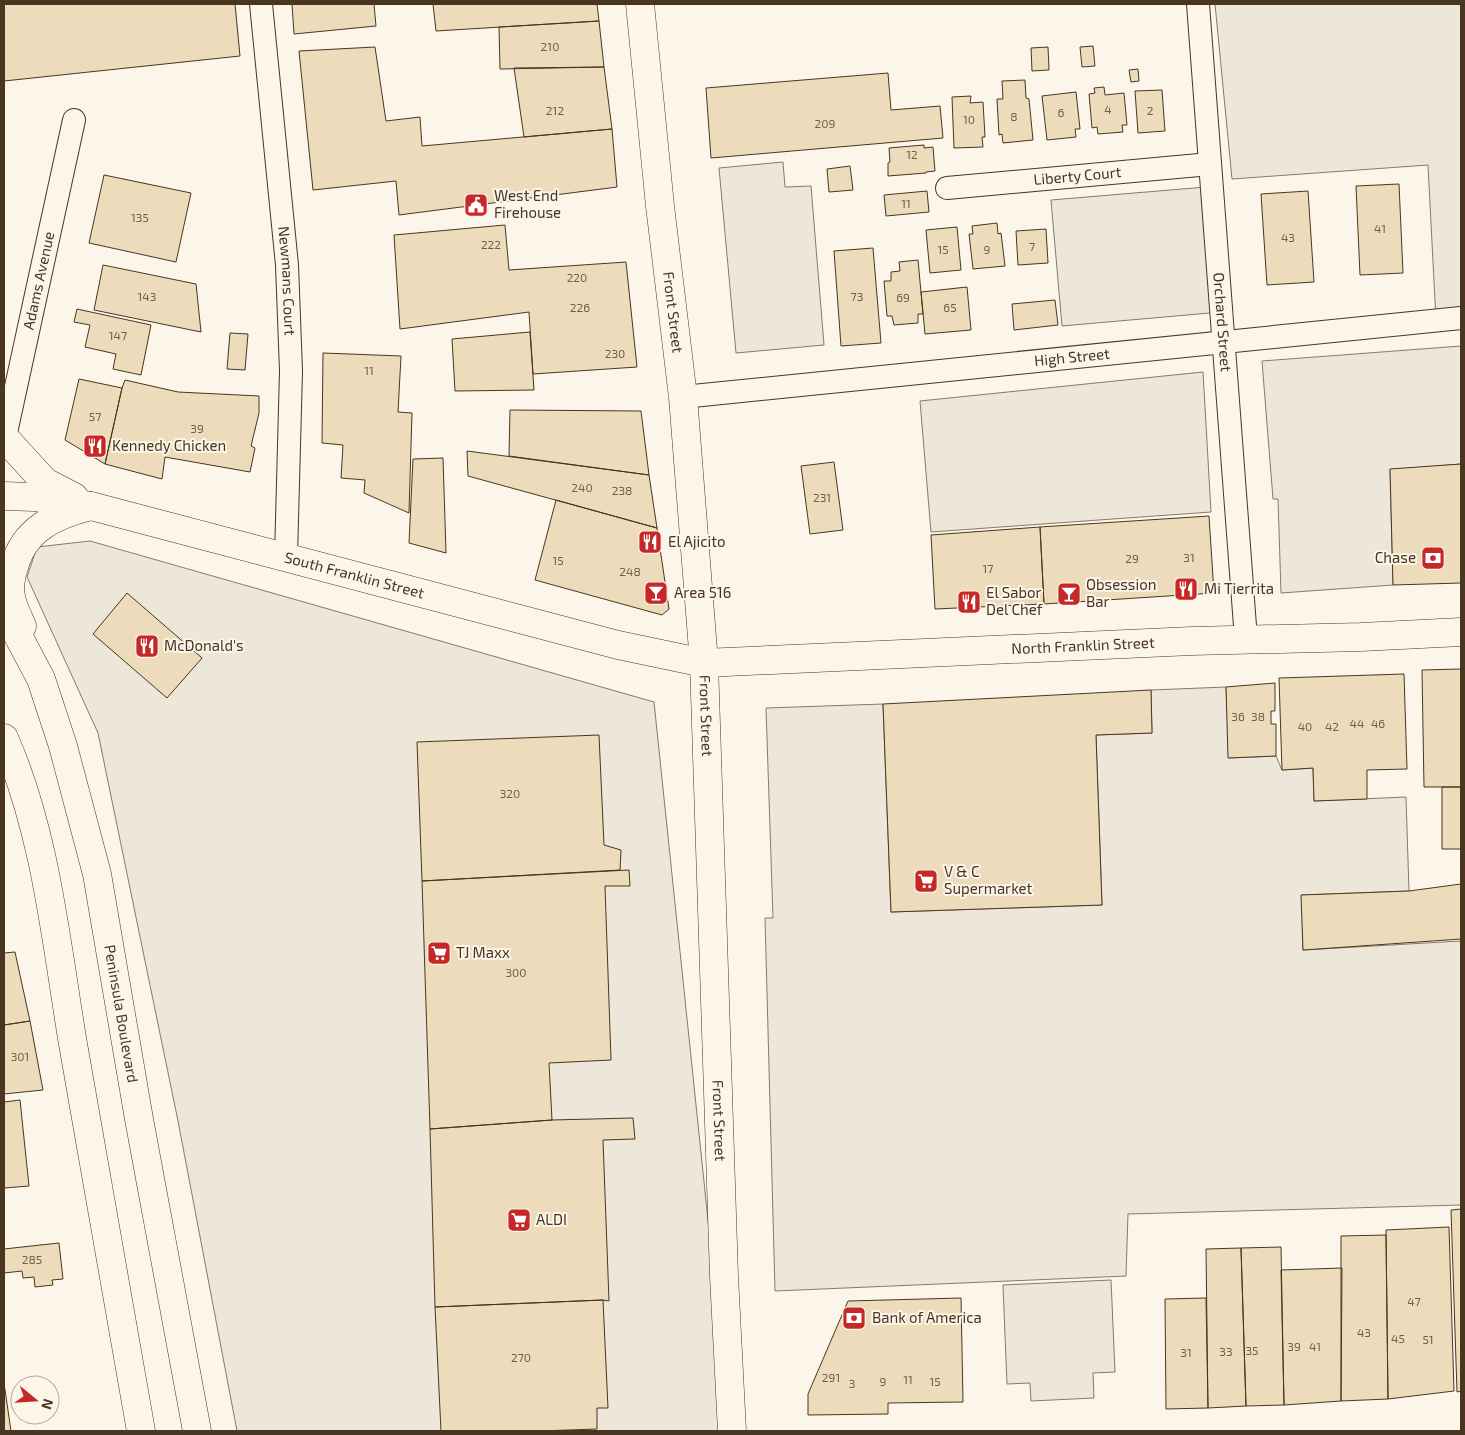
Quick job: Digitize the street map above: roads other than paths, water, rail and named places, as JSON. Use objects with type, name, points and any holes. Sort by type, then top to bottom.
[{"type":"main road","name":"Front Street","points":[[640,4],[660,206],[684,397],[704,663],[724,1276],[732,1431]]},
{"type":"main road","points":[[4,439],[45,482],[91,506]]},
{"type":"main road","name":"South Franklin Street","points":[[4,496],[91,506],[618,645],[704,663]]},
{"type":"main road","points":[[41,679],[11,597],[11,576],[16,557],[32,532],[72,511],[91,506]]},
{"type":"main road","name":"Peninsula Boulevard","points":[[4,610],[41,679],[63,746],[97,874],[139,1118],[197,1431]]},
{"type":"main road","name":"North Franklin Street","points":[[704,663],[1246,639],[1361,637],[1461,632]]},
{"type":"main road","points":[[4,738],[36,832],[141,1431]]},
{"type":"street","name":"Newmans Court","points":[[261,4],[287,265],[291,371],[286,558]]},
{"type":"street","name":"Orchard Street","points":[[1198,4],[1246,639]]},
{"type":"street","name":"Adams Avenue","points":[[4,439],[74,120]]},
{"type":"street","name":"Liberty Court","points":[[946,188],[1210,164]]},
{"type":"street","name":"High Street","points":[[684,397],[1461,318]]},
{"type":"place","name":"West End Firehouse","points":[[476,205]]},
{"type":"place","name":"Kennedy Chicken","points":[[95,446]]},
{"type":"place","name":"El Ajicito","points":[[650,542]]},
{"type":"place","name":"Chase","points":[[1433,558]]},
{"type":"place","name":"Mi Tierrita","points":[[1186,589]]},
{"type":"place","name":"Area 516","points":[[656,593]]},
{"type":"place","name":"Obsession Bar","points":[[1069,594]]},
{"type":"place","name":"El Sabor Del Chef","points":[[969,602]]},
{"type":"place","name":"McDonald's","points":[[147,646]]},
{"type":"place","name":"V & C Supermarket","points":[[926,881]]},
{"type":"place","name":"TJ Maxx","points":[[439,953]]},
{"type":"place","name":"ALDI","points":[[519,1220]]},
{"type":"place","name":"Bank of America","points":[[854,1318]]}]
